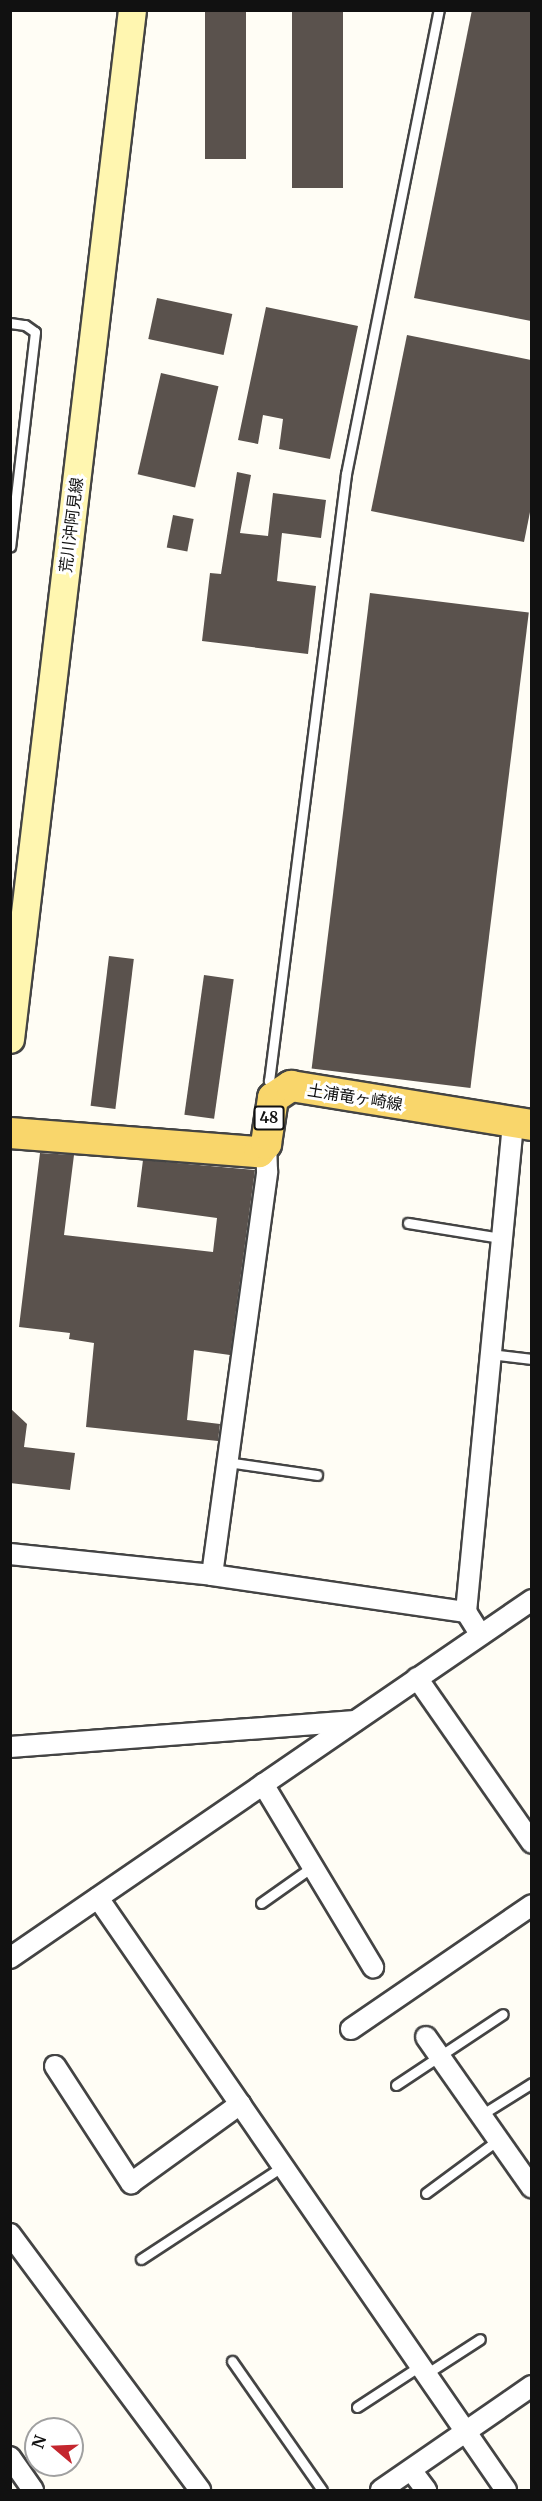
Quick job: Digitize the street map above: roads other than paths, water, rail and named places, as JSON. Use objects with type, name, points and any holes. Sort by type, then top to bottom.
[{"type":"main road","name":"荒川沖阿見線","points":[[10,1040],[132,10]]},
{"type":"main road","name":"土浦竜ヶ崎線","points":[[277,1093],[291,1086],[522,1124]]},
{"type":"main road","name":"48","points":[[10,1133],[249,1154],[259,1152],[266,1144],[270,1105],[277,1093]]},
{"type":"street","points":[[480,1634],[466,1612],[501,1238],[522,1124]]},
{"type":"street","points":[[212,1575],[267,1171],[266,1144]]},
{"type":"street","points":[[10,1554],[212,1575],[466,1612]]},
{"type":"street","points":[[10,1958],[531,1601]]},
{"type":"street","points":[[417,1678],[531,1844]]},
{"type":"street","points":[[10,1747],[356,1720]]},
{"type":"street","points":[[263,1784],[373,1968]]},
{"type":"street","points":[[99,1898],[506,2490]]},
{"type":"street","points":[[351,2029],[531,1905]]},
{"type":"street","points":[[426,2037],[498,2140],[529,2178]]},
{"type":"street","points":[[55,2066],[131,2183],[240,2104]]},
{"type":"street","points":[[10,2234],[200,2490]]},
{"type":"street","points":[[381,2490],[531,2385]]},
{"type":"street","points":[[10,2457],[33,2490]]},
{"type":"street","points":[[411,2470],[426,2490]]},
{"type":"lane","points":[[277,1093],[269,1081],[346,474],[439,10]]},
{"type":"lane","points":[[10,323],[25,325],[35,332],[10,547]]},
{"type":"lane","points":[[408,1223],[501,1238]]},
{"type":"lane","points":[[490,1354],[531,1359]]},
{"type":"lane","points":[[227,1462],[317,1475]]},
{"type":"lane","points":[[261,1903],[312,1867]]},
{"type":"lane","points":[[396,2085],[441,2058],[503,2014]]},
{"type":"lane","points":[[481,2115],[531,2083]]},
{"type":"lane","points":[[426,2193],[498,2140]]},
{"type":"lane","points":[[141,2259],[283,2166]]},
{"type":"lane","points":[[357,2407],[480,2339]]},
{"type":"lane","points":[[232,2361],[322,2490]]}]
